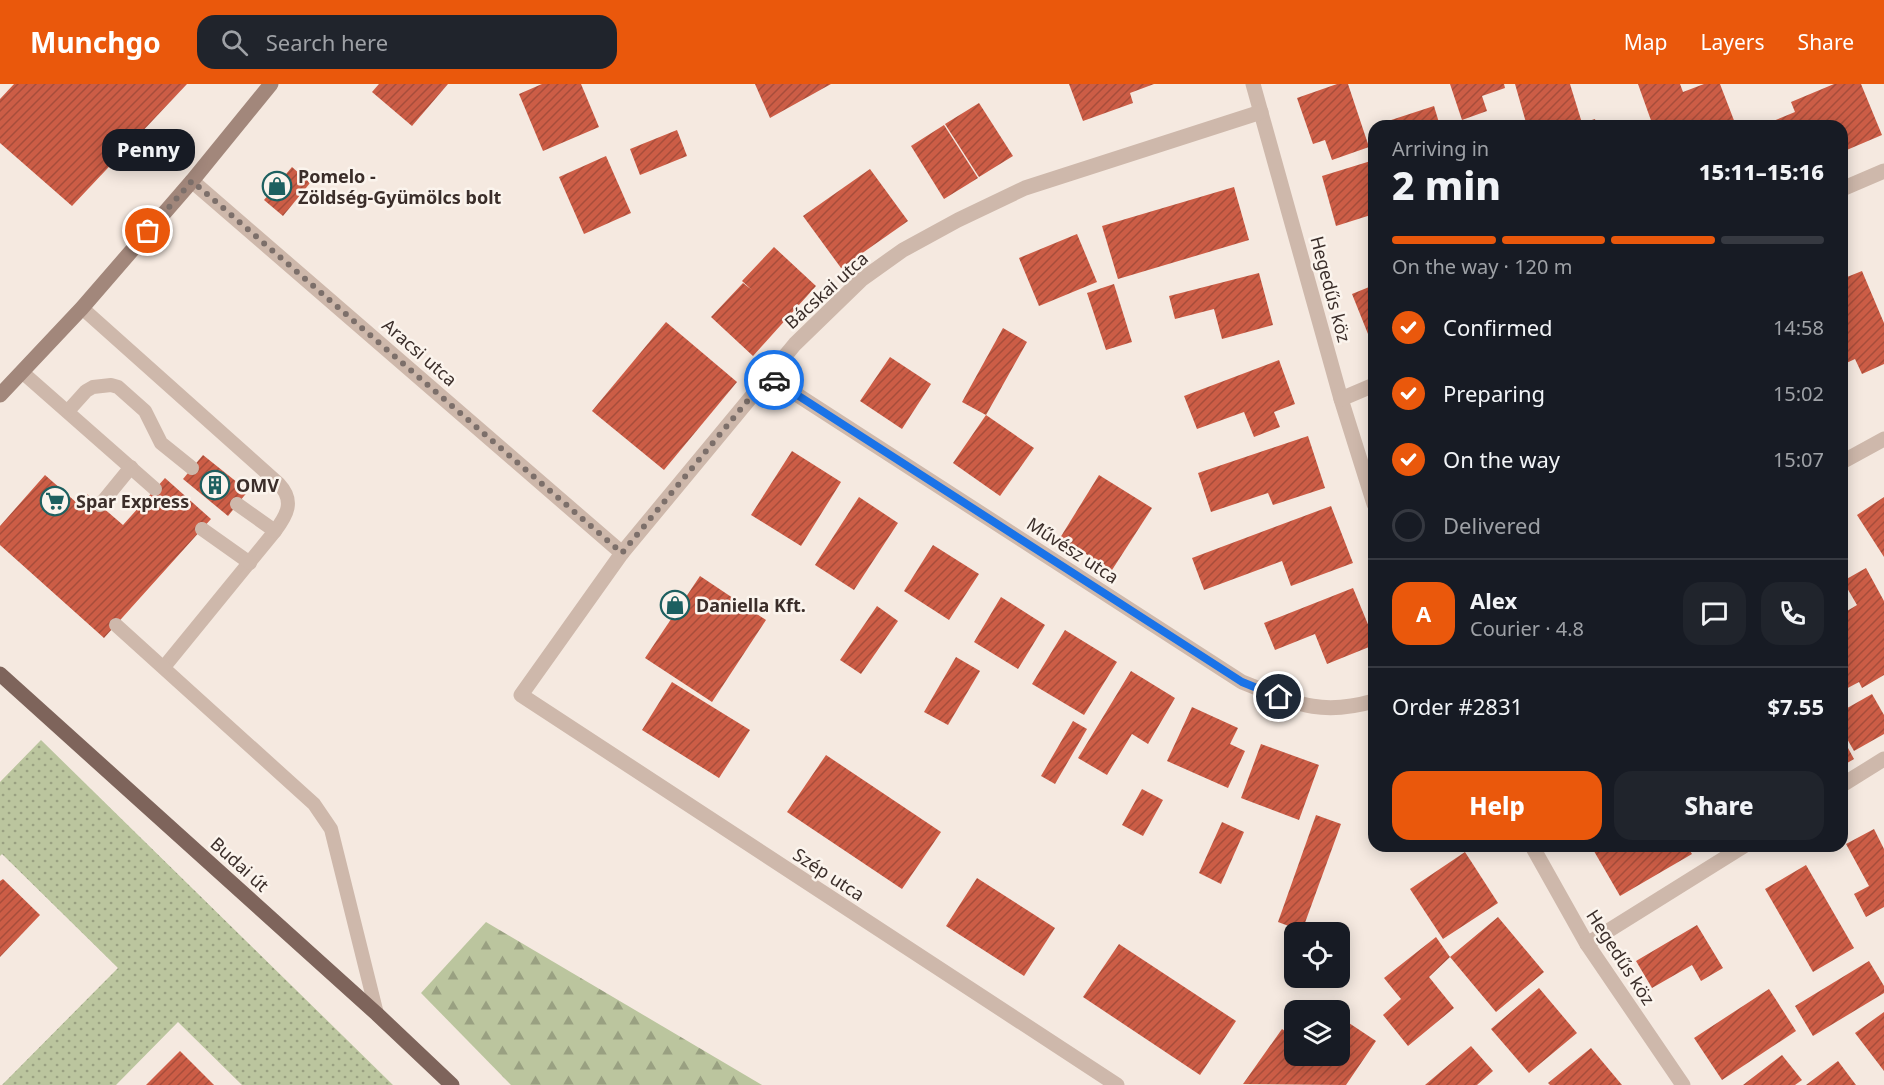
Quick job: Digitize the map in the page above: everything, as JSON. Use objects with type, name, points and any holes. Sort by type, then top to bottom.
[{"type":"main road","name":"Budai út","points":[[0,674],[377,1014],[452,1085]]},
{"type":"street","points":[[0,395],[82,308],[192,181],[271,84]]},
{"type":"street","name":"Hegedűs köz","points":[[1253,84],[1341,399],[1368,485]]},
{"type":"street","name":"Bácskai utca","points":[[521,695],[622,553],[795,344],[861,280],[903,250],[958,220],[1025,188],[1262,112]]},
{"type":"street","points":[[1848,186],[1884,171]]},
{"type":"street","name":"Aracsi utca","points":[[192,181],[622,553]]},
{"type":"street","name":"Művész utca","points":[[768,376],[1242,682],[1298,704],[1326,709],[1355,707],[1368,703]]},
{"type":"street","points":[[1341,399],[1368,388]]},
{"type":"street","points":[[1848,459],[1884,439]]},
{"type":"street","name":"Szép utca","points":[[521,695],[1117,1085]]},
{"type":"street","points":[[1848,781],[1884,759]]},
{"type":"street","name":"Hegedűs köz","points":[[1535,852],[1587,944],[1683,1085]]},
{"type":"street","points":[[1587,944],[1734,852]]},
{"type":"lane","points":[[82,308],[284,489],[288,500],[287,513],[275,531],[164,667]]},
{"type":"lane","points":[[22,372],[155,489]]},
{"type":"lane","points":[[68,411],[86,391],[93,387],[111,385],[118,387],[145,411],[161,443],[192,468]]},
{"type":"lane","points":[[100,506],[132,467]]},
{"type":"lane","points":[[237,504],[275,531]]},
{"type":"lane","points":[[202,529],[250,563]]},
{"type":"lane","points":[[116,625],[314,804],[331,829],[377,1014]]},
{"type":"green space","points":[[41,740],[393,1085],[242,1085],[178,1022],[116,1085],[2,1085],[118,968],[2,854],[0,856],[0,782]]},
{"type":"green space","points":[[486,922],[762,1085],[511,1085],[421,993]]},
{"type":"building","points":[[14,84],[187,84],[72,206],[0,143],[0,99]]},
{"type":"building","points":[[379,84],[448,84],[412,126],[372,92]]},
{"type":"building","points":[[542,84],[581,84],[599,127],[543,151],[519,94]]},
{"type":"building","points":[[755,84],[831,84],[770,118]]},
{"type":"building","points":[[1069,84],[1154,84],[1130,93],[1133,103],[1083,121]]},
{"type":"building","points":[[1337,84],[1348,84],[1368,147],[1332,160],[1325,140],[1313,144],[1297,98]]},
{"type":"building","points":[[1450,84],[1504,84],[1505,88],[1482,96],[1487,111],[1462,120]]},
{"type":"building","points":[[1515,84],[1570,84],[1581,120],[1525,120]]},
{"type":"building","points":[[1638,84],[1680,84],[1683,92],[1704,84],[1720,84],[1734,120],[1651,120]]},
{"type":"building","points":[[1834,84],[1861,84],[1882,135],[1848,149],[1848,120],[1776,120],[1795,112],[1791,102]]},
{"type":"building","points":[[979,103],[1013,156],[979,177],[945,124]]},
{"type":"building","points":[[1434,106],[1438,120],[1391,120]]},
{"type":"building","points":[[944,125],[978,178],[944,199],[911,146]]},
{"type":"building","points":[[677,130],[687,156],[640,175],[630,149]]},
{"type":"building","points":[[606,156],[631,213],[584,234],[559,177]]},
{"type":"building","points":[[1368,162],[1368,216],[1336,226],[1322,176]]},
{"type":"building","points":[[292,167],[310,183],[283,216],[264,200]]},
{"type":"building","points":[[870,169],[908,221],[841,268],[803,216]]},
{"type":"building","points":[[1234,187],[1249,240],[1118,279],[1102,226]]},
{"type":"building","points":[[1077,234],[1097,282],[1039,306],[1019,258]]},
{"type":"building","points":[[774,247],[816,286],[753,356],[711,317],[743,283],[752,290],[742,281]]},
{"type":"building","points":[[1862,271],[1884,323],[1884,364],[1862,374],[1855,359],[1848,362],[1848,277]]},
{"type":"building","points":[[1259,273],[1273,325],[1222,339],[1214,309],[1175,319],[1169,296]]},
{"type":"building","points":[[1114,284],[1132,342],[1106,350],[1087,293]]},
{"type":"building","points":[[1368,287],[1368,334],[1352,294]]},
{"type":"building","points":[[666,322],[737,382],[664,470],[592,411]]},
{"type":"building","points":[[1003,328],[1027,342],[986,415],[962,402]]},
{"type":"building","points":[[890,357],[931,384],[902,429],[860,401]]},
{"type":"building","points":[[1279,360],[1295,404],[1274,412],[1280,427],[1254,437],[1244,412],[1197,429],[1184,396]]},
{"type":"building","points":[[986,415],[1034,448],[1000,496],[953,463]]},
{"type":"building","points":[[1308,436],[1325,488],[1273,505],[1268,493],[1211,512],[1198,473]]},
{"type":"building","points":[[792,451],[841,482],[801,546],[751,515]]},
{"type":"building","name":"OMV","points":[[203,455],[248,491],[228,516],[183,479]]},
{"type":"building","points":[[45,475],[77,503],[87,494],[123,525],[165,478],[211,519],[104,638],[0,545],[0,526]]},
{"type":"building","points":[[1099,475],[1152,508],[1112,570],[1060,538]]},
{"type":"building","points":[[859,497],[898,523],[854,590],[815,565]]},
{"type":"building","points":[[1884,497],[1884,557],[1857,515]]},
{"type":"building","points":[[1331,506],[1353,563],[1291,586],[1282,561],[1204,590],[1192,558]]},
{"type":"building","points":[[933,545],[979,574],[949,620],[904,591]]},
{"type":"building","points":[[1866,568],[1884,601],[1884,675],[1862,688],[1859,682],[1848,688],[1848,610],[1857,605],[1848,590],[1848,578]]},
{"type":"building","points":[[700,576],[766,620],[712,702],[645,658]]},
{"type":"building","points":[[1353,588],[1368,624],[1368,647],[1327,664],[1315,634],[1275,650],[1264,623]]},
{"type":"building","points":[[1001,597],[1045,625],[1018,669],[974,642]]},
{"type":"building","points":[[877,606],[898,621],[861,674],[840,660]]},
{"type":"building","points":[[1065,630],[1117,662],[1084,715],[1032,684]]},
{"type":"building","points":[[956,657],[980,671],[948,725],[924,712]]},
{"type":"building","points":[[1131,671],[1175,698],[1148,744],[1132,734],[1107,775],[1078,758]]},
{"type":"building","points":[[672,682],[750,730],[719,778],[642,730]]},
{"type":"building","points":[[1872,694],[1884,715],[1884,734],[1854,751],[1848,740],[1848,708]]},
{"type":"building","points":[[1192,707],[1238,728],[1230,744],[1245,751],[1228,788],[1167,761]]},
{"type":"building","points":[[1073,721],[1087,729],[1055,784],[1041,776]]},
{"type":"building","points":[[1261,744],[1319,765],[1299,820],[1241,798]]},
{"type":"building","points":[[1848,748],[1854,759],[1848,762]]},
{"type":"building","points":[[826,755],[941,832],[902,889],[787,812]]},
{"type":"building","points":[[1142,789],[1163,800],[1143,836],[1122,825]]},
{"type":"building","points":[[1316,815],[1341,824],[1305,922],[1284,922],[1284,924],[1278,922]]},
{"type":"building","points":[[1222,822],[1244,832],[1221,884],[1199,873]]},
{"type":"building","points":[[1874,829],[1884,849],[1884,907],[1866,917],[1854,894],[1869,886],[1848,848],[1848,843]]},
{"type":"building","points":[[1465,852],[1498,903],[1443,939],[1410,889]]},
{"type":"building","points":[[1594,852],[1691,852],[1692,854],[1620,896]]},
{"type":"building","points":[[1806,865],[1854,948],[1813,972],[1765,889]]},
{"type":"building","points":[[977,878],[1055,928],[1024,976],[946,926]]},
{"type":"building","points":[[3,879],[40,915],[0,957],[0,881]]},
{"type":"building","points":[[1498,917],[1544,972],[1496,1012],[1450,957]]},
{"type":"building","points":[[1697,925],[1723,968],[1701,981],[1692,965],[1652,988],[1636,961]]},
{"type":"building","points":[[1436,937],[1450,957],[1429,977],[1454,1008],[1408,1046],[1383,1015],[1401,999],[1384,978]]},
{"type":"building","points":[[1119,944],[1236,1021],[1200,1075],[1083,997]]},
{"type":"building","points":[[1869,961],[1884,986],[1884,993],[1813,1036],[1795,1006]]},
{"type":"building","points":[[1539,988],[1577,1033],[1529,1073],[1491,1029]]},
{"type":"building","points":[[1769,989],[1796,1031],[1722,1080],[1694,1038]]},
{"type":"building","points":[[1884,1012],[1884,1071],[1855,1033]]},
{"type":"building","points":[[1350,1024],[1376,1041],[1346,1085],[1243,1084],[1282,1029],[1284,1030],[1284,1066],[1350,1066]]},
{"type":"building","points":[[1471,1046],[1493,1071],[1477,1085],[1425,1085]]},
{"type":"building","points":[[1591,1048],[1622,1085],[1550,1085],[1548,1083]]},
{"type":"building","points":[[180,1051],[214,1085],[146,1085]]},
{"type":"building","points":[[1782,1055],[1802,1080],[1795,1085],[1743,1085]]},
{"type":"building","points":[[1838,1061],[1856,1085],[1806,1085]]},
{"type":"way so far","points":[[148,231],[192,181],[622,553],[768,376],[774,380]]},
{"type":"place","name":"Pomelo - Zöldség-Gyümölcs bolt","points":[[277,186]]},
{"type":"place","name":"Penny","points":[[148,231]]},
{"type":"place","name":"OMV","points":[[215,485]]},
{"type":"place","name":"Spar Express","points":[[55,501]]},
{"type":"place","name":"Daniella Kft.","points":[[675,605]]},
{"type":"route","points":[[774,380],[1242,682],[1279,697]]}]
